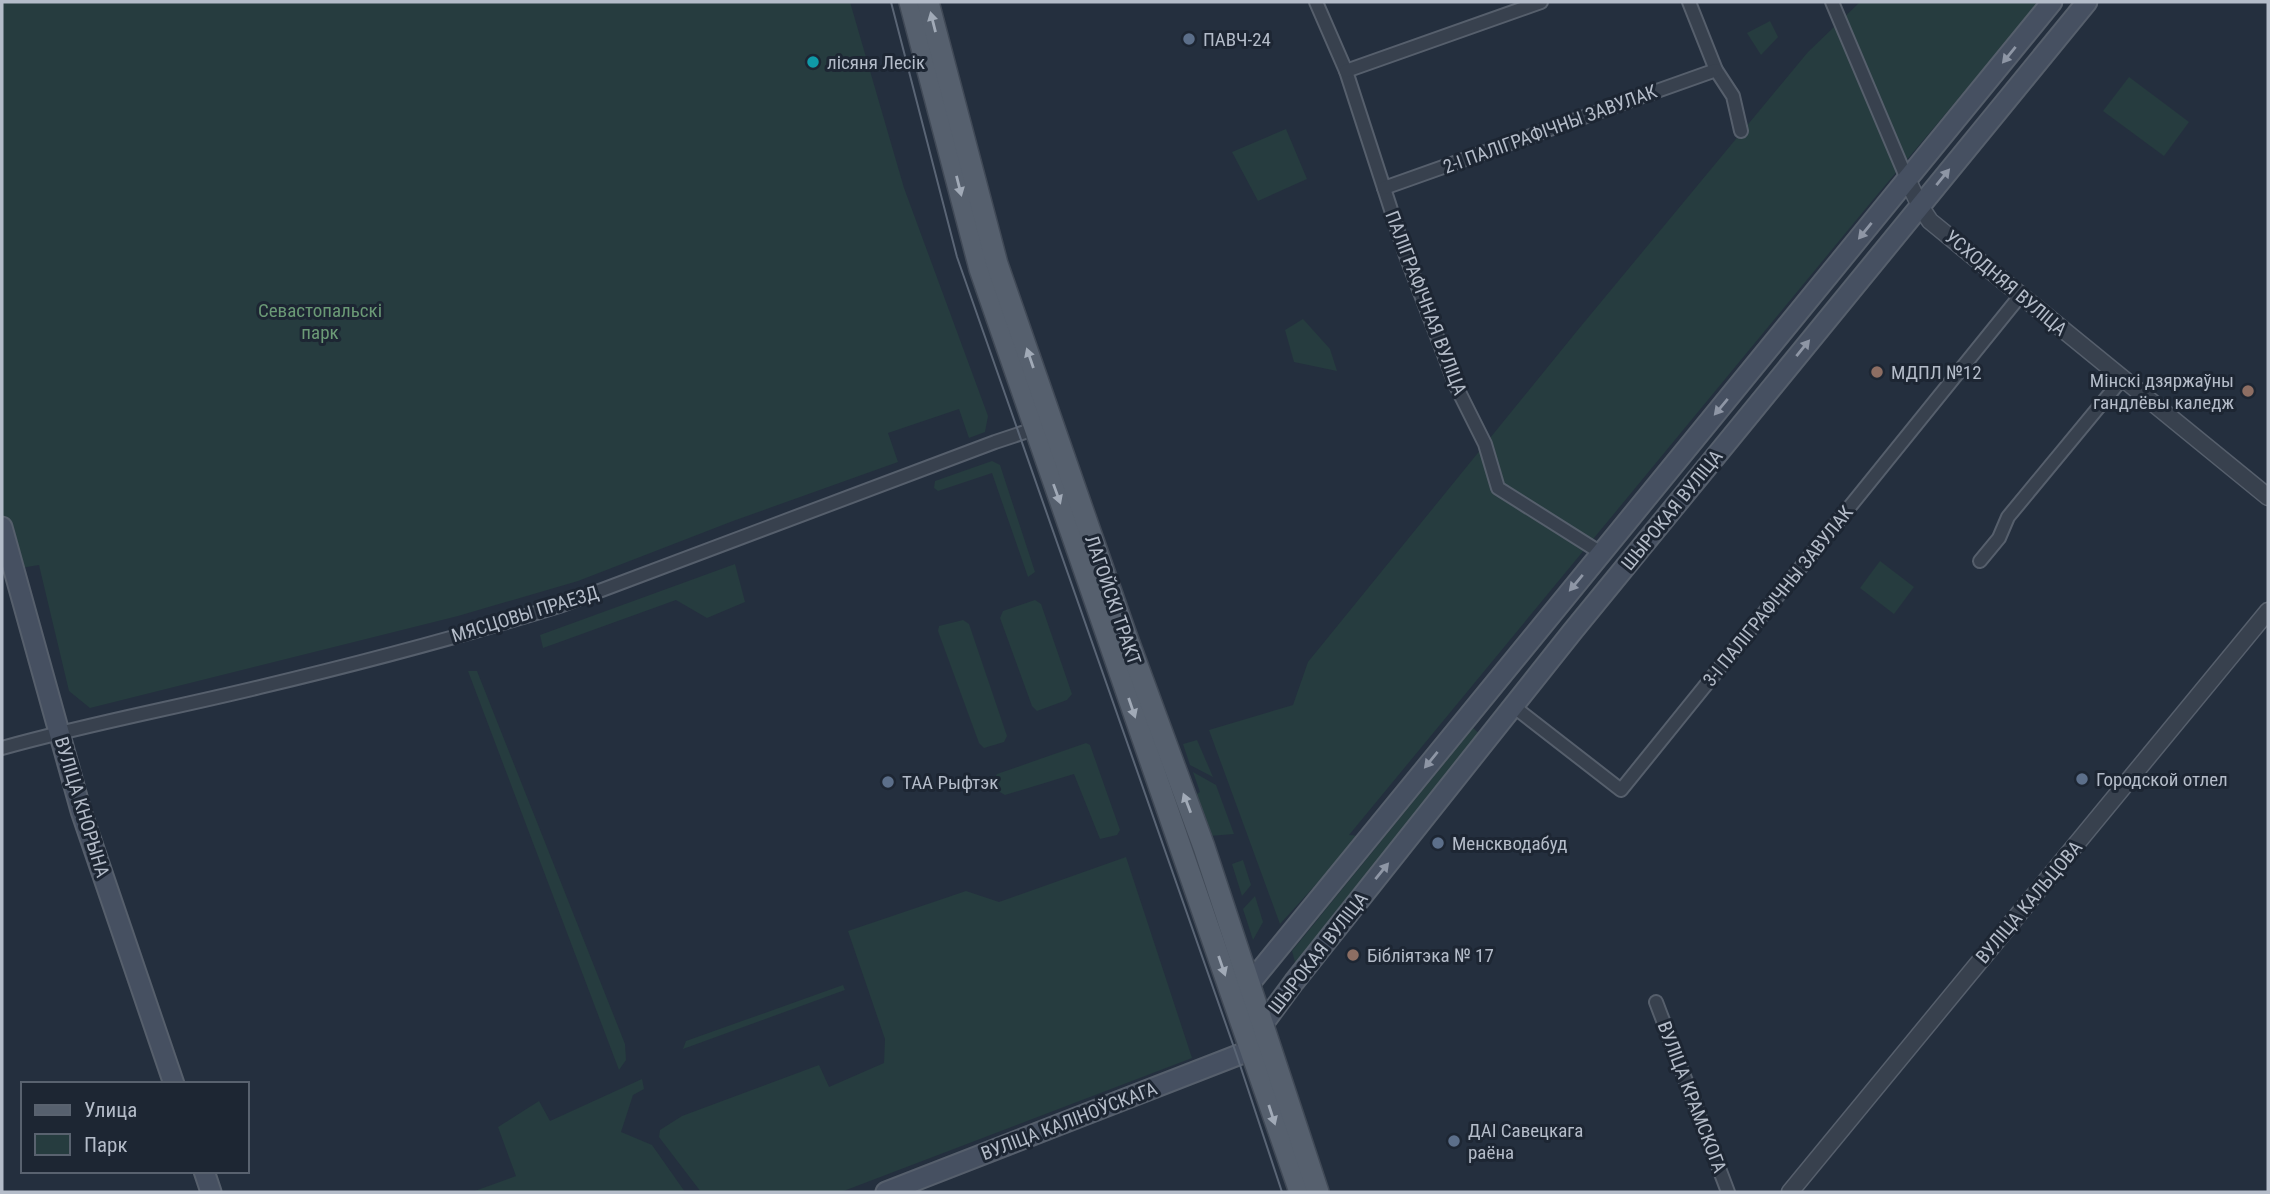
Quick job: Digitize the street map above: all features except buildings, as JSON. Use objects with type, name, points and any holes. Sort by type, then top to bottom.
[{"type":"main road","name":"ЛАГОЙСКІ ТРАКТ","points":[[911,2],[980,269],[1251,971],[1263,1024],[1318,1192]]},
{"type":"main road","name":"ЛАГОЙСКІ ТРАКТ","points":[[928,2],[1042,426],[1300,1192]]},
{"type":"main road","name":"ШЫРОКАЯ ВУЛІЦА","points":[[1235,1002],[1251,971],[1474,708],[2052,2]]},
{"type":"main road","name":"ШЫРОКАЯ ВУЛІЦА","points":[[1251,1050],[1263,1024],[1294,982],[1513,706],[2087,2]]},
{"type":"main road","name":"ВУЛІЦА КНОРЫНА","points":[[2,527],[81,811],[173,1082]]},
{"type":"main road","points":[[1474,708],[1498,726]]},
{"type":"main road","name":"ВУЛІЦА КАЛІНОЎСКАГА","points":[[886,1192],[1251,1050]]},
{"type":"main road","points":[[205,1173],[211,1192]]},
{"type":"street","name":"ПАЛІГРАФІЧНАЯ ВУЛІЦА","points":[[1316,2],[1346,71],[1411,269],[1455,386],[1485,444],[1498,488],[1601,553]]},
{"type":"street","points":[[1346,71],[1541,2]]},
{"type":"street","points":[[1689,2],[1716,70],[1733,96],[1741,131]]},
{"type":"street","name":"УСХОДНЯЯ ВУЛІЦА","points":[[1832,2],[1907,179],[1930,221],[2268,497]]},
{"type":"street","name":"2-І ПАЛІГРАФІЧНЫ ЗАВУЛАК","points":[[1384,188],[1716,70]]},
{"type":"street","name":"3-І ПАЛІГРАФІЧНЫ ЗАВУЛАК","points":[[1513,706],[1621,790],[2020,296]]},
{"type":"street","points":[[1980,561],[2000,538],[2008,517],[2122,379]]},
{"type":"street","name":"МЯСЦОВЫ ПРАЕЗД","points":[[2,748],[348,665],[525,617],[1042,426]]},
{"type":"street","name":"ВУЛІЦА КАЛЬЦОВА","points":[[1790,1192],[2268,611]]},
{"type":"street","name":"ВУЛІЦА КРАМСКОГА","points":[[1656,1002],[1728,1192]]},
{"type":"green space","name":"Севастопальскі парк","points":[[2,2],[850,2],[904,188],[988,416],[985,432],[969,438],[959,409],[888,433],[898,462],[733,521],[578,581],[458,616],[90,708],[69,691],[39,565],[2,571]]},
{"type":"green space","points":[[1860,2],[2040,2],[1872,201],[1349,835],[1360,836],[1280,924],[1209,730],[1293,705],[1308,662],[1808,52]]},
{"type":"green space","points":[[1770,21],[1778,37],[1761,55],[1747,33]]},
{"type":"green space","points":[[2129,77],[2189,122],[2164,156],[2103,111]]},
{"type":"green space","points":[[1286,129],[1307,179],[1258,201],[1232,152]]},
{"type":"green space","points":[[1303,319],[1330,349],[1337,371],[1294,362],[1285,330]]},
{"type":"green space","points":[[992,461],[1000,465],[1035,572],[1028,577],[992,473],[938,491],[934,488],[935,481]]},
{"type":"green space","points":[[1880,561],[1914,587],[1894,614],[1860,588]]},
{"type":"green space","points":[[735,564],[745,602],[707,618],[676,600],[543,648],[540,635]]},
{"type":"green space","points":[[1035,600],[1041,604],[1072,694],[1067,700],[1037,711],[1032,706],[1000,618],[1003,611]]},
{"type":"green space","points":[[963,620],[969,624],[1007,736],[1004,742],[984,748],[979,743],[938,631],[939,626]]},
{"type":"green space","points":[[468,671],[477,671],[625,1044],[626,1060],[619,1070]]},
{"type":"green space","points":[[1473,728],[1483,737],[1296,966],[1292,951]]},
{"type":"green space","points":[[1197,740],[1213,777],[1190,765],[1183,744]]},
{"type":"green space","points":[[1086,743],[1090,745],[1120,830],[1117,835],[1100,839],[1074,774],[1005,795],[998,791],[994,779],[997,774]]},
{"type":"green space","points":[[1193,772],[1216,785],[1234,834],[1209,836],[1194,796],[1200,792]]},
{"type":"green space","points":[[1126,857],[1192,1058],[841,1192],[701,1192],[659,1137],[660,1130],[682,1116],[819,1065],[829,1087],[884,1063],[885,1039],[848,931],[966,891],[999,902]]},
{"type":"green space","points":[[1243,860],[1251,885],[1242,896],[1232,864]]},
{"type":"green space","points":[[1255,896],[1263,922],[1253,940],[1243,909]]},
{"type":"green space","points":[[843,985],[845,990],[683,1049],[686,1041]]},
{"type":"green space","points":[[642,1079],[644,1089],[633,1095],[621,1132],[652,1145],[685,1192],[472,1192],[516,1176],[498,1127],[539,1101],[550,1121]]},
{"type":"tram line","points":[[891,2],[957,257],[1237,1056],[1282,1192]]},
{"type":"place","name":"ПАВЧ-24","points":[[1189,39]]},
{"type":"place","name":"лісяня Лесік","points":[[813,62]]},
{"type":"place","name":"МДПЛ №12","points":[[1877,372]]},
{"type":"place","name":"Мінскі дзяржаўны гандлёвы каледж","points":[[2248,391]]},
{"type":"place","name":"Городской отлел","points":[[2082,779]]},
{"type":"place","name":"ТАА Рыфтэк","points":[[888,782]]},
{"type":"place","name":"Менскводабуд","points":[[1438,843]]},
{"type":"place","name":"Бібліятэка № 17","points":[[1353,955]]},
{"type":"place","name":"ДАІ Савецкага раёна","points":[[1454,1141]]}]
